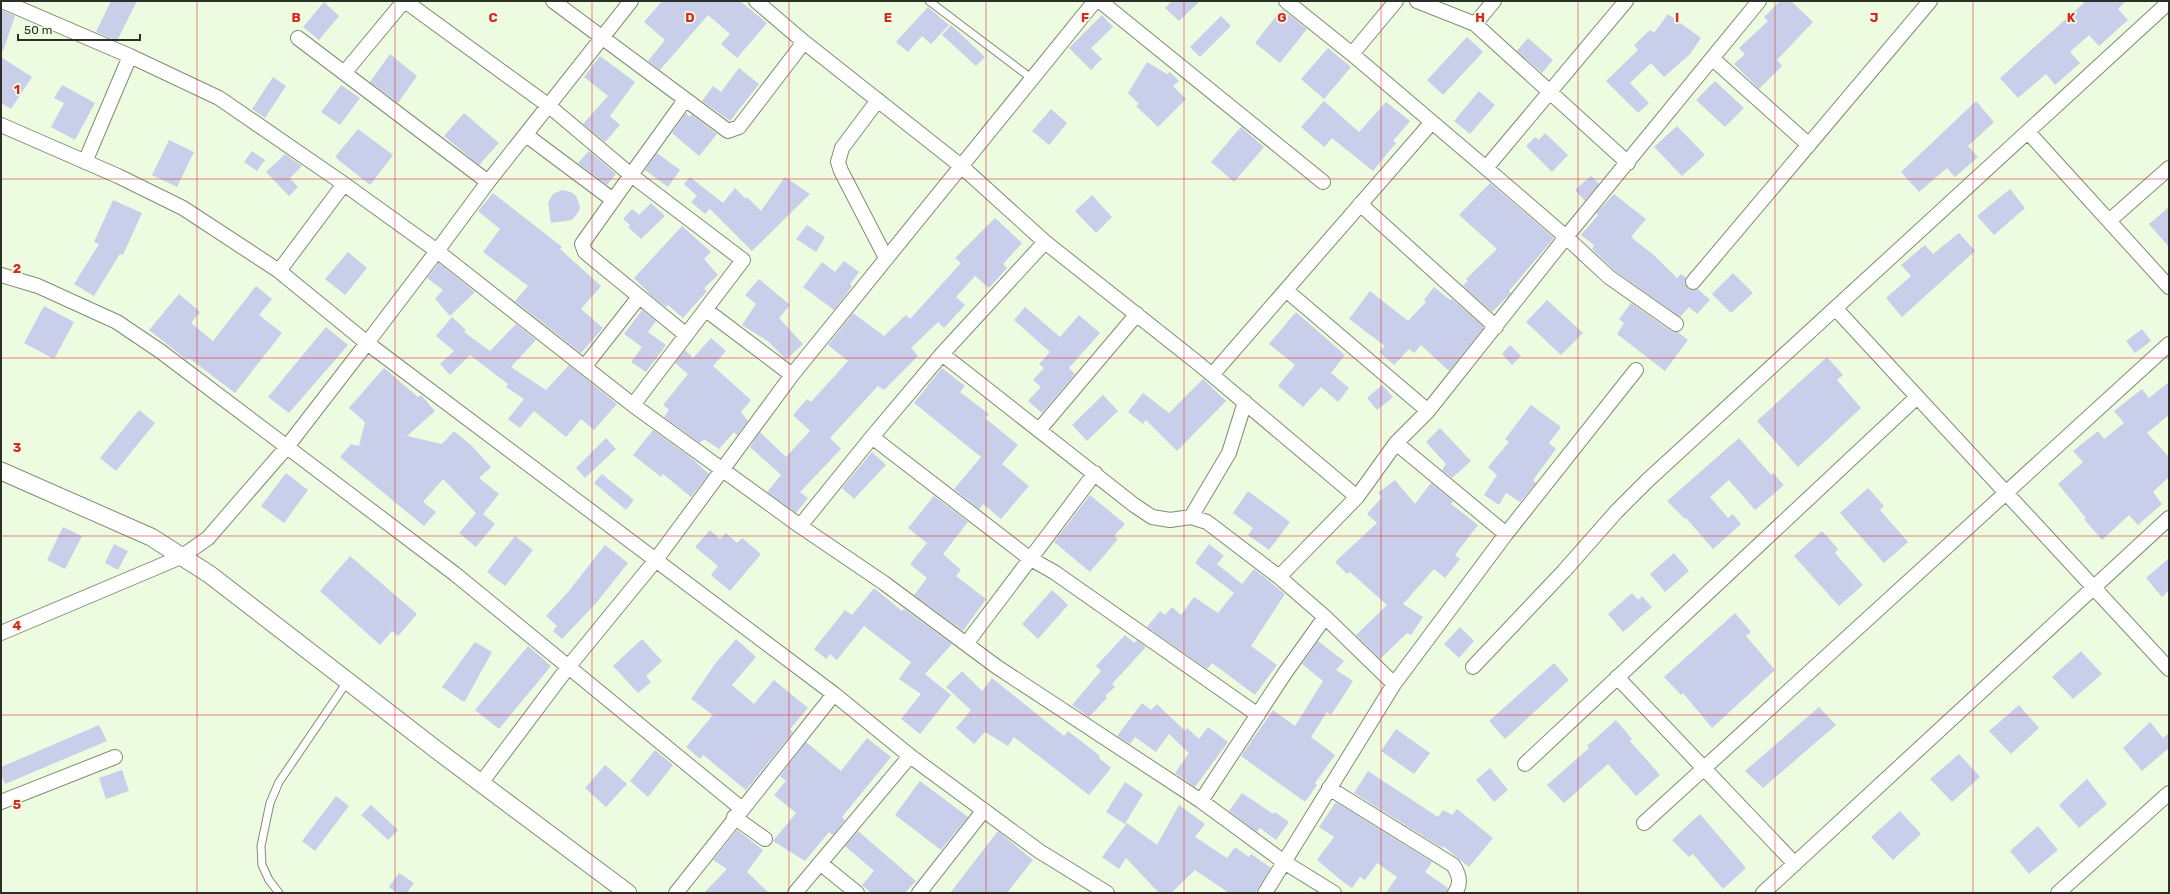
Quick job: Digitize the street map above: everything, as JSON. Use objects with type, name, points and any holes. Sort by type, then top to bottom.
[{"type":"street","points":[[2,1],[130,56],[219,98],[344,184],[437,251],[634,405],[800,526],[884,583],[997,667],[1201,800],[1284,862],[1334,893]]},
{"type":"street","points":[[345,72],[405,1],[549,106],[631,175],[743,260],[706,310],[685,334],[634,405]]},
{"type":"street","points":[[553,1],[728,131],[740,127],[804,42]]},
{"type":"street","points":[[1,633],[181,557],[208,538],[286,448],[488,182],[631,1]]},
{"type":"street","points":[[756,1],[804,42],[961,166],[1045,242],[1137,314],[1245,402],[1357,497]]},
{"type":"street","points":[[481,783],[568,666],[656,561],[792,375],[1031,78],[1095,1]]},
{"type":"street","points":[[1100,1],[1323,182]]},
{"type":"street","points":[[1286,1],[1352,54],[1486,168],[1566,237],[1609,277],[1676,324]]},
{"type":"street","points":[[1352,54],[1396,1]]},
{"type":"street","points":[[1417,1],[1475,24],[1628,163]]},
{"type":"street","points":[[1475,24],[1494,1]]},
{"type":"street","points":[[1486,168],[1626,1]]},
{"type":"street","points":[[1278,577],[1357,497],[1396,443],[1428,411],[1566,237],[1759,1]]},
{"type":"street","points":[[1693,282],[1930,1]]},
{"type":"street","points":[[1474,667],[1564,571],[1616,512],[2169,2]]},
{"type":"street","points":[[298,38],[345,72],[488,182]]},
{"type":"street","points":[[85,162],[130,56]]},
{"type":"street","points":[[1713,59],[1809,145]]},
{"type":"street","points":[[685,100],[582,244],[585,252],[685,334]]},
{"type":"street","points":[[878,100],[842,148],[838,162],[841,171],[886,258]]},
{"type":"street","points":[[1212,376],[1432,122]]},
{"type":"street","points":[[1,125],[183,208],[279,271],[367,343],[834,694],[910,756],[1038,851],[1107,893]]},
{"type":"street","points":[[2028,132],[2169,287]]},
{"type":"street","points":[[526,135],[613,200]]},
{"type":"street","points":[[2109,221],[2169,168]]},
{"type":"street","points":[[279,271],[344,184]]},
{"type":"street","points":[[1360,204],[1496,327]]},
{"type":"street","points":[[800,526],[942,354],[1045,242]]},
{"type":"street","points":[[1,275],[38,286],[117,322],[160,351],[286,448],[455,574],[568,666],[738,813],[765,839]]},
{"type":"street","points":[[1287,291],[1428,411]]},
{"type":"street","points":[[585,366],[639,297]]},
{"type":"street","points":[[1836,309],[2169,669]]},
{"type":"street","points":[[706,310],[792,375]]},
{"type":"street","points":[[1039,430],[1137,314]]},
{"type":"street","points":[[1644,823],[2007,494],[2169,344]]},
{"type":"street","points":[[942,354],[1134,505],[1152,517],[1170,520],[1191,517],[1207,522],[1278,577],[1325,618],[1394,684]]},
{"type":"street","points":[[1265,893],[1394,684],[1506,534],[1636,370]]},
{"type":"street","points":[[1525,764],[1917,397]]},
{"type":"street","points":[[1191,517],[1229,453],[1245,402]]},
{"type":"street","points":[[872,437],[1029,558],[1054,572],[1258,715]]},
{"type":"street","points":[[1396,443],[1506,534]]},
{"type":"street","points":[[1,471],[151,536],[209,574],[347,681],[628,893]]},
{"type":"street","points":[[966,644],[1029,558],[1095,474]]},
{"type":"street","points":[[1763,893],[2169,518]]},
{"type":"street","points":[[1201,800],[1325,618]]},
{"type":"street","points":[[1618,677],[1795,864]]},
{"type":"street","points":[[676,893],[834,694]]},
{"type":"street","points":[[795,893],[910,756]]},
{"type":"street","points":[[1,802],[115,757]]},
{"type":"street","points":[[1329,788],[1453,865],[1458,873],[1459,882],[1455,893]]},
{"type":"street","points":[[2058,893],[2169,793]]},
{"type":"street","points":[[919,893],[984,810]]},
{"type":"street","points":[[820,863],[857,893]]},
{"type":"lane","points":[[929,1],[1031,78]]},
{"type":"lane","points":[[279,893],[269,880],[262,865],[261,846],[270,803],[279,782],[347,681]]},
{"type":"building","points":[[111,1],[137,1],[117,41],[96,32]]},
{"type":"building","points":[[662,1],[740,1],[767,23],[737,58],[721,44],[730,34],[708,15],[660,70],[648,61],[665,40],[644,22]]},
{"type":"building","points":[[1172,1],[1200,1],[1179,21],[1165,8]]},
{"type":"building","points":[[1780,1],[1791,1],[1813,22],[1777,60],[1782,66],[1759,89],[1734,64],[1745,54],[1739,48],[1768,21],[1764,17]]},
{"type":"building","points":[[2086,1],[2126,1],[2118,9],[2128,20],[2099,46],[2089,35],[2070,52],[2080,63],[2055,85],[2046,74],[2018,98],[2000,78]]},
{"type":"building","points":[[324,2],[339,16],[319,40],[303,27]]},
{"type":"building","points":[[928,7],[949,25],[931,44],[922,36],[908,52],[896,42]]},
{"type":"building","points":[[1282,9],[1307,29],[1280,63],[1255,43]]},
{"type":"building","points":[[1,10],[15,16],[3,51],[1,51]]},
{"type":"building","points":[[1668,14],[1701,38],[1690,54],[1664,77],[1651,63],[1630,83],[1649,103],[1638,113],[1606,81],[1638,50],[1634,45],[1650,30],[1654,33]]},
{"type":"building","points":[[1102,15],[1113,27],[1091,48],[1102,59],[1091,70],[1069,48]]},
{"type":"building","points":[[1221,16],[1231,26],[1200,57],[1190,47]]},
{"type":"building","points":[[951,25],[985,57],[976,66],[942,35]]},
{"type":"building","points":[[1467,37],[1483,52],[1443,95],[1427,80]]},
{"type":"building","points":[[1528,38],[1553,60],[1542,73],[1517,51]]},
{"type":"building","points":[[1328,48],[1351,67],[1324,99],[1301,79]]},
{"type":"building","points":[[390,54],[417,76],[398,103],[370,82]]},
{"type":"building","points":[[600,56],[635,82],[610,116],[620,125],[605,142],[583,124],[608,96],[584,77]]},
{"type":"building","points":[[1,57],[32,77],[11,109],[1,103]]},
{"type":"building","points":[[1147,62],[1167,74],[1170,72],[1179,81],[1173,86],[1186,99],[1158,127],[1136,106],[1139,104],[1128,93]]},
{"type":"building","points":[[739,68],[759,84],[730,121],[702,101],[713,86],[721,92]]},
{"type":"building","points":[[273,77],[286,86],[265,118],[252,109]]},
{"type":"building","points":[[1715,81],[1744,108],[1725,127],[1696,100]]},
{"type":"building","points":[[62,85],[95,103],[75,140],[51,127],[64,103],[54,98]]},
{"type":"building","points":[[341,85],[360,98],[340,125],[321,112]]},
{"type":"building","points":[[1479,91],[1495,105],[1470,134],[1454,121]]},
{"type":"building","points":[[1324,101],[1359,132],[1386,102],[1410,121],[1393,141],[1396,143],[1373,171],[1332,138],[1324,147],[1301,127]]},
{"type":"building","points":[[1976,101],[1994,122],[1968,146],[1978,157],[1955,177],[1947,168],[1919,192],[1901,172]]},
{"type":"building","points":[[1051,109],[1067,123],[1049,145],[1032,131]]},
{"type":"building","points":[[464,113],[499,143],[479,165],[444,136]]},
{"type":"building","points":[[686,113],[690,117],[691,114],[717,134],[699,156],[672,133]]},
{"type":"building","points":[[1677,126],[1705,155],[1682,176],[1654,147]]},
{"type":"building","points":[[1241,127],[1264,147],[1234,182],[1211,162]]},
{"type":"building","points":[[358,129],[393,155],[370,185],[335,157]]},
{"type":"building","points":[[1545,133],[1568,155],[1552,172],[1526,146],[1535,137],[1539,140]]},
{"type":"building","points":[[169,140],[194,152],[177,187],[152,175]]},
{"type":"building","points":[[252,151],[265,160],[257,171],[244,162]]},
{"type":"building","points":[[589,151],[616,174],[607,185],[578,163]]},
{"type":"building","points":[[657,153],[680,170],[668,187],[645,170]]},
{"type":"building","points":[[285,154],[302,166],[290,178],[298,187],[289,196],[266,172]]},
{"type":"building","points":[[1591,176],[1599,184],[1585,201],[1575,190]]},
{"type":"building","points":[[690,177],[723,203],[735,188],[746,199],[747,197],[761,211],[785,177],[810,194],[752,251],[710,209],[705,214],[691,202],[697,196],[684,184]]},
{"type":"building","points":[[1490,183],[1554,238],[1509,291],[1511,293],[1492,312],[1463,286],[1468,280],[1466,279],[1497,249],[1459,215]]},
{"type":"building","points":[[2010,189],[2025,208],[1994,235],[1977,216]]},
{"type":"building","points":[[562,190],[571,192],[576,196],[580,206],[579,211],[572,220],[551,223],[548,203],[553,194]]},
{"type":"building","points":[[493,193],[562,247],[560,249],[601,286],[581,309],[603,328],[581,353],[515,301],[528,286],[483,252],[500,229],[478,211]]},
{"type":"building","points":[[1614,194],[1646,219],[1631,237],[1655,256],[1677,278],[1681,274],[1686,278],[1685,284],[1688,289],[1698,289],[1710,300],[1697,314],[1689,307],[1680,317],[1614,270],[1592,249],[1594,245],[1581,235],[1598,215],[1596,213]]},
{"type":"building","points":[[1092,195],[1112,217],[1096,233],[1075,211]]},
{"type":"building","points":[[113,200],[142,213],[123,255],[120,254],[94,296],[74,284],[99,244],[94,242]]},
{"type":"building","points":[[651,203],[665,216],[641,239],[628,227],[630,225],[623,219],[632,209],[639,215]]},
{"type":"building","points":[[2169,207],[2169,247],[2149,224]]},
{"type":"building","points":[[995,218],[1022,243],[1003,264],[1007,268],[989,288],[975,276],[956,297],[965,305],[944,328],[938,322],[911,348],[918,356],[884,390],[878,386],[830,438],[841,449],[800,492],[808,498],[796,513],[767,492],[781,475],[750,447],[760,432],[786,457],[810,431],[793,415],[807,399],[811,402],[848,361],[828,345],[853,313],[884,336],[906,315],[910,319],[961,263],[955,258]]},
{"type":"building","points":[[807,225],[825,237],[816,252],[796,239]]},
{"type":"building","points":[[682,226],[711,252],[704,259],[718,275],[704,288],[707,291],[683,318],[668,305],[666,307],[652,296],[634,278]]},
{"type":"building","points":[[1959,233],[1975,251],[1902,317],[1886,298],[1911,276],[1901,265],[1925,245],[1933,254]]},
{"type":"building","points":[[348,252],[367,268],[345,295],[325,279]]},
{"type":"building","points":[[844,261],[859,272],[850,284],[852,286],[834,310],[803,287],[822,262],[835,272]]},
{"type":"building","points":[[439,263],[475,292],[450,316],[435,299],[443,290],[427,278]]},
{"type":"building","points":[[1733,273],[1753,293],[1731,313],[1712,294]]},
{"type":"building","points":[[759,279],[790,305],[779,318],[803,344],[786,360],[769,342],[742,325],[756,304],[745,295]]},
{"type":"building","points":[[256,286],[272,299],[259,315],[282,333],[235,393],[189,358],[187,360],[149,330],[179,294],[200,312],[191,323],[213,341]]},
{"type":"building","points":[[1434,287],[1450,300],[1452,299],[1484,327],[1449,371],[1421,345],[1414,353],[1409,349],[1394,365],[1379,352],[1385,346],[1349,319],[1370,291],[1408,321],[1426,302],[1424,300]]},
{"type":"building","points":[[1547,300],[1583,333],[1561,355],[1526,322]]},
{"type":"building","points":[[1631,303],[1671,331],[1678,332],[1688,340],[1665,371],[1617,334],[1624,323],[1619,319]]},
{"type":"building","points":[[44,306],[74,322],[54,359],[24,343]]},
{"type":"building","points":[[1025,307],[1060,337],[1079,315],[1100,333],[1069,368],[1075,374],[1042,413],[1028,401],[1041,387],[1033,380],[1044,368],[1039,364],[1050,352],[1014,320]]},
{"type":"building","points":[[642,310],[656,321],[648,332],[666,345],[646,372],[631,362],[642,347],[624,334]]},
{"type":"building","points":[[1296,312],[1345,355],[1331,373],[1349,388],[1338,402],[1321,387],[1303,407],[1278,386],[1295,365],[1269,344]]},
{"type":"building","points":[[452,317],[466,330],[464,332],[490,351],[516,324],[536,340],[511,367],[546,390],[569,365],[617,404],[594,430],[581,419],[566,437],[534,411],[520,428],[508,419],[524,399],[506,387],[508,384],[470,355],[450,375],[440,364],[454,351],[436,336]]},
{"type":"building","points":[[326,327],[348,345],[289,413],[268,397]]},
{"type":"building","points":[[2142,329],[2151,341],[2135,353],[2126,341]]},
{"type":"building","points":[[711,338],[726,351],[713,366],[751,400],[741,412],[748,421],[737,435],[734,432],[719,449],[704,439],[700,443],[664,417],[669,410],[663,405],[688,374],[675,363],[685,350],[693,358]]},
{"type":"building","points":[[1510,345],[1521,356],[1512,365],[1502,354]]},
{"type":"building","points":[[1827,357],[1843,375],[1837,380],[1861,408],[1798,467],[1757,421]]},
{"type":"building","points":[[384,368],[418,397],[421,395],[435,411],[407,436],[442,444],[454,431],[472,446],[491,467],[479,478],[499,494],[483,514],[495,524],[476,547],[459,533],[476,513],[443,479],[423,502],[436,512],[424,526],[340,457],[351,444],[359,446],[365,422],[349,408]]},
{"type":"building","points":[[942,368],[965,386],[960,392],[989,414],[985,418],[1018,445],[1002,464],[1029,486],[1001,519],[983,504],[979,509],[954,489],[981,457],[914,403]]},
{"type":"building","points":[[1203,379],[1226,401],[1177,451],[1146,420],[1143,424],[1128,412],[1143,393],[1169,413]]},
{"type":"building","points":[[2169,382],[2169,415],[2147,433],[2169,457],[2169,477],[2153,492],[2162,504],[2138,525],[2129,515],[2102,540],[2058,484],[2083,462],[2073,451],[2098,431],[2104,439],[2124,423],[2114,411],[2142,389],[2149,398]]},
{"type":"building","points":[[1382,385],[1393,397],[1377,410],[1367,398]]},
{"type":"building","points":[[1103,395],[1118,411],[1087,441],[1072,425]]},
{"type":"building","points":[[1531,405],[1561,427],[1549,443],[1556,449],[1533,480],[1536,483],[1520,502],[1506,493],[1499,505],[1484,495],[1497,475],[1488,467],[1509,442],[1505,439]]},
{"type":"building","points":[[139,410],[155,423],[116,471],[100,458]]},
{"type":"building","points":[[1440,428],[1471,461],[1452,478],[1442,470],[1446,464],[1426,442]]},
{"type":"building","points":[[653,430],[690,457],[709,474],[691,497],[663,474],[661,477],[633,455]]},
{"type":"building","points":[[606,438],[616,449],[585,478],[576,468]]},
{"type":"building","points":[[1739,438],[1771,475],[1773,473],[1784,485],[1755,510],[1729,480],[1710,497],[1728,518],[1733,514],[1741,524],[1713,549],[1686,518],[1685,519],[1667,501]]},
{"type":"building","points":[[872,452],[886,465],[854,499],[842,488]]},
{"type":"building","points":[[286,473],[308,490],[284,523],[261,506]]},
{"type":"building","points":[[602,474],[634,500],[626,510],[594,483]]},
{"type":"building","points":[[1395,480],[1415,504],[1431,483],[1453,501],[1451,504],[1478,525],[1455,555],[1460,559],[1445,578],[1434,569],[1403,604],[1423,617],[1411,635],[1407,633],[1380,659],[1356,635],[1387,605],[1350,572],[1347,574],[1335,562],[1377,523],[1367,514],[1382,497],[1378,493]]},
{"type":"building","points":[[1868,488],[1884,506],[1880,510],[1908,542],[1884,563],[1840,513]]},
{"type":"building","points":[[1248,491],[1290,522],[1269,550],[1248,535],[1253,528],[1233,513]]},
{"type":"building","points":[[1090,495],[1125,524],[1114,536],[1118,539],[1090,572],[1054,542]]},
{"type":"building","points":[[934,496],[968,522],[943,554],[961,570],[956,576],[986,599],[963,631],[914,595],[927,578],[910,564],[927,543],[908,528]]},
{"type":"building","points":[[63,527],[82,536],[65,569],[47,560]]},
{"type":"building","points":[[710,530],[720,539],[726,533],[737,543],[742,538],[761,554],[730,591],[711,575],[718,566],[695,547]]},
{"type":"building","points":[[1822,531],[1838,549],[1835,553],[1863,585],[1839,606],[1794,556]]},
{"type":"building","points":[[515,536],[533,550],[505,586],[487,572]]},
{"type":"building","points":[[114,544],[128,551],[118,570],[105,563]]},
{"type":"building","points":[[1209,544],[1224,556],[1217,564],[1242,584],[1254,569],[1285,594],[1251,646],[1277,665],[1255,695],[1212,663],[1207,669],[1147,627],[1160,611],[1165,615],[1172,607],[1181,615],[1194,597],[1218,613],[1234,593],[1195,563]]},
{"type":"building","points":[[605,545],[628,563],[597,602],[562,639],[553,631],[557,626],[546,616],[568,592]]},
{"type":"building","points":[[1674,553],[1689,571],[1665,592],[1650,574]]},
{"type":"building","points":[[350,556],[417,614],[398,636],[392,631],[380,645],[320,591]]},
{"type":"building","points":[[2169,558],[2169,590],[2162,597],[2146,578]]},
{"type":"building","points":[[874,588],[902,611],[904,609],[952,644],[925,674],[951,695],[920,734],[901,719],[921,694],[899,679],[911,662],[864,626],[837,660],[830,654],[826,659],[814,649],[845,610],[852,615]]},
{"type":"building","points":[[1052,590],[1068,605],[1038,639],[1022,624]]},
{"type":"building","points":[[1632,593],[1638,600],[1642,596],[1652,607],[1623,632],[1608,614]]},
{"type":"building","points":[[1735,613],[1751,632],[1746,636],[1775,670],[1712,728],[1683,693],[1681,695],[1664,677]]},
{"type":"building","points":[[1460,627],[1474,641],[1459,658],[1444,644]]},
{"type":"building","points":[[1125,635],[1134,643],[1137,640],[1146,647],[1112,684],[1115,687],[1105,696],[1107,698],[1089,717],[1072,705],[1101,671],[1096,666]]},
{"type":"building","points":[[642,639],[662,661],[646,676],[651,682],[638,693],[613,666]]},
{"type":"building","points":[[736,639],[756,657],[732,685],[754,704],[774,680],[808,708],[790,729],[793,732],[746,790],[703,755],[700,759],[686,747],[713,715],[691,699],[715,664]]},
{"type":"building","points":[[1318,641],[1344,661],[1336,670],[1353,681],[1331,715],[1327,712],[1311,737],[1335,755],[1315,783],[1317,785],[1305,802],[1241,756],[1273,710],[1295,726],[1323,681],[1302,664]]},
{"type":"building","points":[[475,642],[492,652],[465,701],[462,701],[442,687]]},
{"type":"building","points":[[528,646],[551,666],[499,729],[475,710]]},
{"type":"building","points":[[2081,651],[2102,674],[2073,699],[2052,677]]},
{"type":"building","points":[[1554,663],[1569,680],[1505,739],[1489,721]]},
{"type":"building","points":[[962,671],[982,691],[992,678],[1064,736],[1068,731],[1100,756],[1099,758],[1111,768],[1089,795],[1014,737],[1008,746],[985,732],[974,744],[956,728],[971,710],[946,687]]},
{"type":"building","points":[[1142,703],[1151,710],[1157,704],[1185,731],[1187,728],[1199,739],[1208,727],[1228,742],[1195,787],[1175,773],[1189,753],[1169,734],[1156,752],[1135,737],[1130,744],[1117,736]]},
{"type":"building","points":[[2019,705],[2039,728],[2011,754],[1989,731]]},
{"type":"building","points":[[1819,707],[1836,725],[1763,788],[1745,771]]},
{"type":"building","points":[[1616,720],[1632,739],[1630,741],[1660,775],[1636,796],[1608,764],[1564,803],[1547,785],[1589,748],[1587,746]]},
{"type":"building","points":[[2150,722],[2163,738],[2169,733],[2169,748],[2142,771],[2123,748]]},
{"type":"building","points":[[99,725],[107,741],[5,784],[1,774],[1,767]]},
{"type":"building","points":[[1396,729],[1430,753],[1414,774],[1381,751]]},
{"type":"building","points":[[867,738],[891,757],[842,817],[845,820],[833,835],[829,832],[805,861],[773,841],[796,813],[774,795],[786,781],[780,776],[806,742],[841,771]]},
{"type":"building","points":[[655,750],[673,765],[648,797],[630,781]]},
{"type":"building","points":[[1959,754],[1980,777],[1952,802],[1930,779]]},
{"type":"building","points":[[605,765],[627,784],[606,807],[585,788]]},
{"type":"building","points":[[1490,768],[1508,790],[1494,802],[1476,780]]},
{"type":"building","points":[[122,770],[129,791],[106,799],[99,778]]},
{"type":"building","points":[[1368,771],[1438,817],[1443,810],[1452,815],[1457,809],[1493,838],[1469,867],[1443,846],[1442,848],[1354,793]]},
{"type":"building","points":[[2087,779],[2107,804],[2079,828],[2059,805]]},
{"type":"building","points":[[920,781],[968,817],[941,850],[895,815]]},
{"type":"building","points":[[1125,782],[1143,794],[1125,824],[1106,812]]},
{"type":"building","points":[[1242,793],[1273,814],[1275,812],[1289,822],[1276,840],[1260,828],[1257,832],[1229,811]]},
{"type":"building","points":[[336,796],[349,806],[315,851],[302,841]]},
{"type":"building","points":[[1336,802],[1432,862],[1425,872],[1448,888],[1447,893],[1386,893],[1397,877],[1377,863],[1365,880],[1360,877],[1352,888],[1342,881],[1317,860],[1334,837],[1319,827]]},
{"type":"building","points":[[371,805],[398,830],[388,840],[361,815]]},
{"type":"building","points":[[1179,805],[1205,824],[1195,837],[1227,858],[1235,847],[1249,857],[1251,854],[1271,868],[1255,893],[1229,893],[1195,870],[1171,893],[1159,893],[1126,858],[1119,869],[1102,857],[1127,823],[1157,845]]},
{"type":"building","points":[[1900,811],[1921,834],[1893,860],[1871,837]]},
{"type":"building","points":[[1700,814],[1746,868],[1723,889],[1693,854],[1689,857],[1672,840]]},
{"type":"building","points":[[2038,826],[2058,850],[2029,874],[2010,851]]},
{"type":"building","points":[[737,830],[763,850],[747,872],[769,893],[704,893],[727,869],[713,860]]},
{"type":"building","points":[[858,831],[916,881],[905,893],[871,893],[862,885],[874,871],[845,846]]},
{"type":"building","points":[[998,831],[1033,860],[1007,893],[950,893]]},
{"type":"building","points":[[399,873],[414,883],[407,893],[397,893],[389,887]]}]
